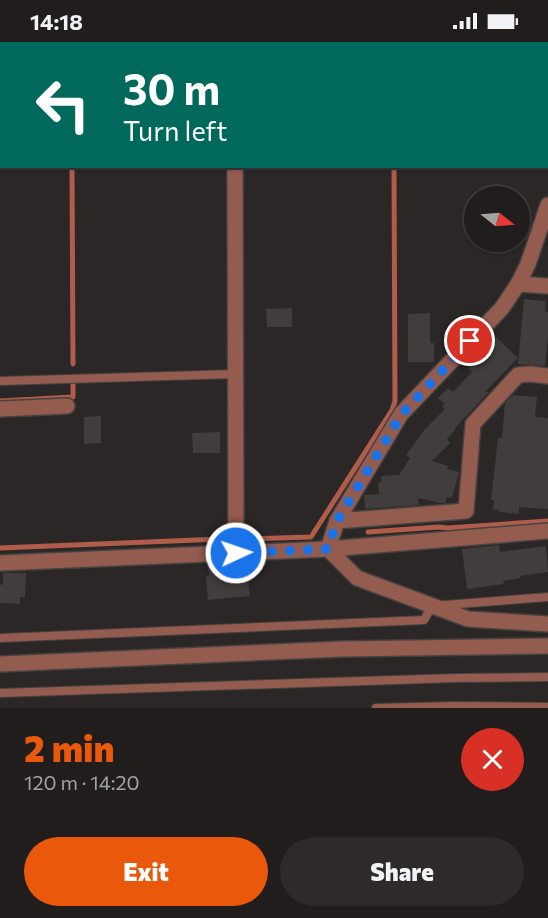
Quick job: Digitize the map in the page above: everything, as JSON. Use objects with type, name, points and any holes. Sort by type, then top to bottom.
[{"type":"street","points":[[235,168],[236,553]]},
{"type":"street","points":[[328,549],[337,521],[402,414],[501,308],[518,284],[528,264],[548,205]]},
{"type":"street","points":[[518,284],[548,286]]},
{"type":"street","points":[[337,521],[466,511],[473,424],[518,375],[548,376]]},
{"type":"street","points":[[0,409],[67,406]]},
{"type":"street","points":[[0,563],[328,549],[548,531]]},
{"type":"street","points":[[328,549],[357,578],[468,619],[548,624]]},
{"type":"street","points":[[0,664],[342,649],[548,646]]},
{"type":"lane","points":[[0,381],[235,374]]},
{"type":"lane","points":[[0,638],[424,620],[432,606],[548,597]]},
{"type":"lane","points":[[0,693],[548,677]]},
{"type":"lane","points":[[376,708],[548,707]]},
{"type":"building","points":[[524,299],[546,301],[548,336],[545,366],[518,364]]},
{"type":"building","points":[[292,308],[292,327],[267,327],[266,309]]},
{"type":"building","points":[[430,313],[430,343],[434,343],[434,362],[408,362],[408,314]]},
{"type":"building","points":[[492,333],[518,358],[485,392],[489,392],[455,428],[447,439],[450,443],[432,461],[459,472],[452,498],[447,497],[445,503],[440,503],[418,498],[419,505],[365,509],[364,495],[379,494],[378,483],[381,482],[381,476],[399,475],[410,458],[406,455],[425,429],[445,409],[442,406],[445,404],[438,398],[448,388],[453,392],[472,372],[467,368],[474,361],[466,361]]},
{"type":"building","points":[[513,395],[537,397],[535,417],[548,418],[548,509],[519,507],[519,514],[493,510],[494,500],[491,500],[498,438],[502,438],[505,403]]},
{"type":"building","points":[[101,416],[101,443],[84,444],[84,417]]},
{"type":"building","points":[[220,432],[220,453],[193,453],[192,433]]},
{"type":"building","points":[[499,545],[500,552],[546,546],[548,572],[520,576],[521,578],[503,581],[504,584],[467,589],[462,549]]},
{"type":"building","points":[[246,563],[250,596],[208,600],[206,576],[209,576],[208,567]]},
{"type":"building","points":[[3,573],[26,573],[25,597],[20,597],[20,604],[0,603],[0,584],[3,585]]},
{"type":"waterway","points":[[72,168],[73,364]]},
{"type":"waterway","points":[[250,539],[311,537],[392,410],[395,401],[394,168]]},
{"type":"waterway","points":[[0,401],[73,397],[73,385]]},
{"type":"waterway","points":[[368,532],[548,521]]},
{"type":"waterway","points":[[0,548],[221,539]]},
{"type":"route","points":[[236,553],[328,549],[337,521],[402,414],[470,341]]}]
